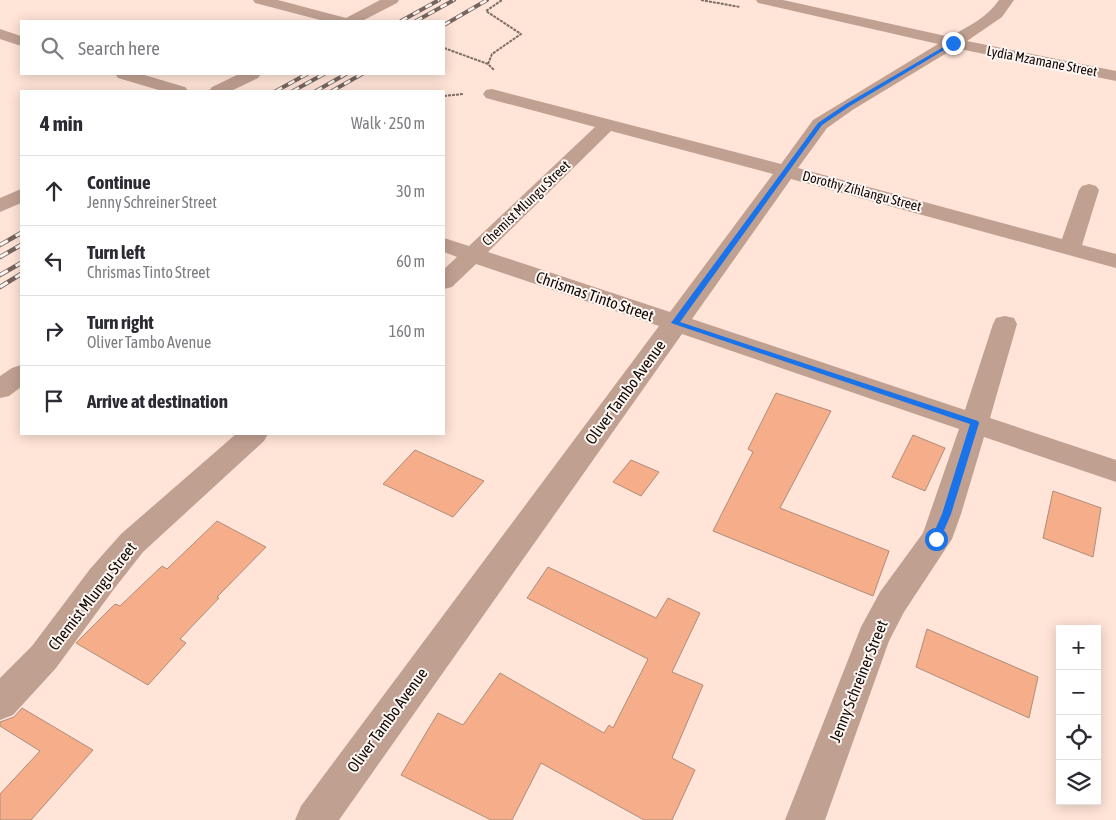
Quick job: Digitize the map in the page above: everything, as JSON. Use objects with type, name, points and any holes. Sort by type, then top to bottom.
[{"type":"street","points":[[260,0],[337,20]]},
{"type":"street","points":[[354,20],[392,0]]},
{"type":"street","name":"Lydia Mzamane Street","points":[[763,0],[834,11],[953,43],[1116,76]]},
{"type":"street","name":"Oliver Tambo Avenue","points":[[315,820],[820,124],[834,113],[953,43],[997,14],[1007,0]]},
{"type":"street","points":[[0,34],[20,41]]},
{"type":"street","points":[[0,48],[20,41]]},
{"type":"street","points":[[127,75],[176,90]]},
{"type":"street","points":[[220,90],[250,75]]},
{"type":"street","name":"Dorothy Zihlangu Street","points":[[492,94],[786,171],[1116,261]]},
{"type":"street","name":"Chemist Mlungu Street","points":[[445,281],[608,124]]},
{"type":"street","points":[[1070,248],[1088,190]]},
{"type":"street","points":[[0,206],[20,196]]},
{"type":"street","name":"Chrismas Tinto Street","points":[[445,245],[1116,471]]},
{"type":"street","name":"Jenny Schreiner Street","points":[[805,820],[872,638],[892,602],[936,539],[946,514],[1005,324]]},
{"type":"street","points":[[0,389],[20,375]]},
{"type":"street","name":"Chemist Mlungu Street","points":[[0,703],[44,657],[102,579],[132,543],[253,435]]},
{"type":"path","points":[[488,64],[492,54],[521,34],[486,11],[502,0]]},
{"type":"path","points":[[445,48],[488,64],[502,78],[492,94]]},
{"type":"building","points":[[776,393],[831,411],[780,508],[889,551],[873,596],[713,531],[753,452],[748,449]]},
{"type":"building","points":[[913,435],[945,448],[925,491],[892,477]]},
{"type":"building","points":[[415,450],[484,481],[453,517],[383,484]]},
{"type":"building","points":[[631,460],[659,472],[641,496],[613,482]]},
{"type":"building","points":[[1053,491],[1101,508],[1093,557],[1043,538]]},
{"type":"building","points":[[217,521],[266,547],[217,597],[219,598],[180,639],[186,643],[148,685],[76,643],[115,604],[120,606],[162,566],[167,569]]},
{"type":"building","points":[[548,567],[656,618],[668,598],[700,613],[672,672],[703,685],[672,758],[695,770],[672,820],[644,820],[541,763],[512,820],[491,820],[401,775],[438,713],[463,725],[500,673],[604,733],[609,725],[613,728],[648,659],[527,598]]},
{"type":"building","points":[[927,629],[1038,677],[1029,718],[916,667]]},
{"type":"building","points":[[22,708],[93,750],[31,820],[0,820],[0,794],[40,751],[0,726],[0,722],[14,717]]},
{"type":"railway","points":[[403,20],[439,0]]},
{"type":"railway","points":[[418,20],[454,0]]},
{"type":"railway","points":[[445,24],[487,0]]},
{"type":"railway","points":[[278,90],[305,75]]},
{"type":"railway","points":[[295,90],[322,75]]},
{"type":"railway","points":[[318,90],[344,75]]},
{"type":"railway","points":[[334,90],[360,75]]},
{"type":"railway","points":[[0,245],[20,234]]},
{"type":"railway","points":[[0,257],[20,246]]},
{"type":"railway","points":[[0,275],[20,264]]},
{"type":"railway","points":[[0,287],[20,275]]},
{"type":"route","points":[[936,539],[946,514],[975,423],[675,323],[820,124],[834,113],[953,43]]}]
